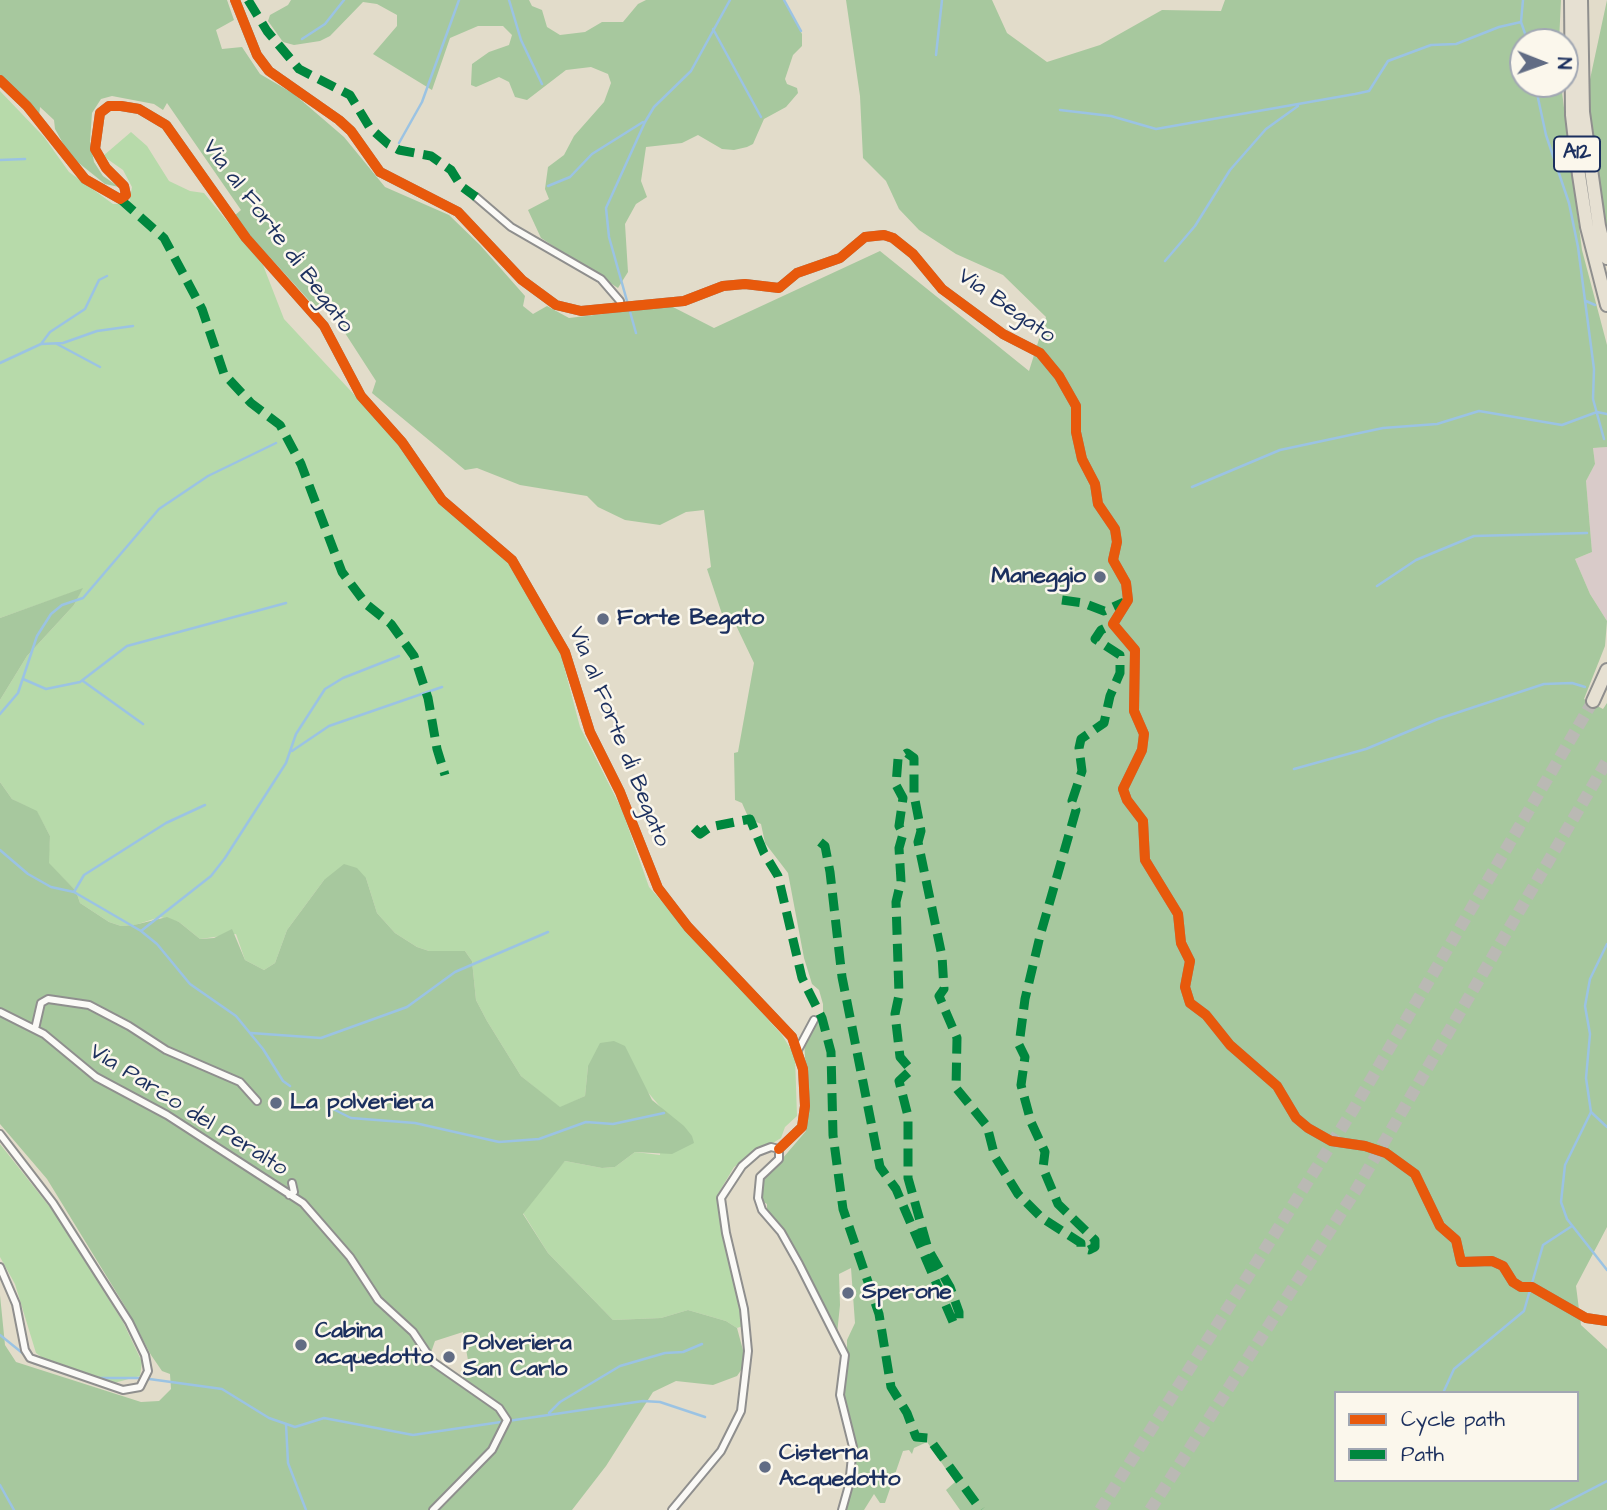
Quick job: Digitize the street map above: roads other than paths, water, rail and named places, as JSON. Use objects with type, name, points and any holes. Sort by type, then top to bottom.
[{"type":"highway","name":"A12","points":[[1571,0],[1572,115],[1579,175],[1587,227],[1607,305]]},
{"type":"highway","name":"A12","points":[[1581,0],[1583,112],[1599,226],[1607,258]]},
{"type":"highway","points":[[1593,701],[1607,670]]},
{"type":"street","points":[[234,0],[257,55],[269,71],[339,120],[351,131],[380,172],[458,212],[522,280],[556,305],[581,311],[621,307],[620,301],[601,279],[511,227],[476,197]]},
{"type":"street","name":"Via al Forte di Begato","points":[[0,79],[27,106],[85,179],[120,199],[126,195],[124,186],[106,168],[95,149],[100,113],[109,106],[139,109],[166,125],[246,237],[324,326],[360,396],[402,442],[442,500],[512,560],[565,652],[590,732],[624,803],[658,888],[688,927],[792,1037],[798,1050],[805,1106],[802,1127],[786,1146],[779,1149],[779,1159],[760,1177],[758,1198],[762,1210],[780,1232],[799,1264],[845,1355],[840,1395],[853,1447],[849,1485],[842,1510]]},
{"type":"street","name":"Via Begato","points":[[621,307],[684,301],[723,286],[745,284],[779,288],[797,273],[840,258],[860,240],[877,235],[898,241],[936,283],[1003,334],[1040,353],[1076,406],[1076,432],[1082,459],[1095,484],[1098,504],[1115,529],[1113,560],[1128,587],[1127,602],[1113,624],[1136,650],[1134,711],[1141,724],[1143,741],[1123,789],[1127,800],[1143,821],[1145,860],[1178,914],[1181,943],[1190,961],[1185,987],[1189,1003],[1206,1015],[1230,1045],[1277,1086],[1296,1118],[1308,1128],[1331,1141],[1386,1153],[1415,1174],[1440,1226],[1456,1240],[1461,1262],[1492,1261],[1503,1266],[1513,1282],[1521,1287],[1532,1287],[1586,1318],[1607,1321]]},
{"type":"street","name":"Via Parco del Peralto","points":[[36,1029],[41,1003],[56,999],[101,1009],[138,1038],[240,1082],[257,1101]]},
{"type":"street","name":"Via Parco del Peralto","points":[[0,1012],[36,1029],[96,1077],[167,1115],[303,1203],[330,1232],[378,1300],[413,1332],[433,1362],[499,1408],[507,1420],[492,1450],[433,1510]]},
{"type":"street","points":[[798,1050],[814,1020]]},
{"type":"street","points":[[0,1134],[53,1203],[129,1322],[145,1355],[148,1371],[140,1387],[123,1390],[30,1358],[25,1350],[16,1304],[0,1268]]},
{"type":"street","points":[[672,1510],[721,1451],[741,1411],[748,1351],[744,1309],[726,1233],[722,1198],[742,1166],[750,1159],[771,1147],[779,1149]]},
{"type":"street","name":"Via Parco del Peralto","points":[[289,1195],[294,1192],[292,1183]]},
{"type":"waterway","points":[[302,39],[325,24],[344,0]]},
{"type":"waterway","points":[[399,143],[422,102],[459,0]]},
{"type":"waterway","points":[[509,0],[521,40],[542,84]]},
{"type":"waterway","points":[[636,333],[609,237],[606,208],[645,122],[654,107],[691,71],[730,0]]},
{"type":"waterway","points":[[784,0],[801,31]]},
{"type":"waterway","points":[[936,55],[942,0]]},
{"type":"waterway","points":[[1523,0],[1523,28]]},
{"type":"waterway","points":[[1060,110],[1111,116],[1156,129],[1355,94],[1369,91],[1388,61],[1431,45],[1456,44],[1499,27],[1521,22]]},
{"type":"waterway","points":[[713,29],[761,117]]},
{"type":"waterway","points":[[1538,98],[1546,135],[1569,203],[1578,247],[1594,369],[1593,399],[1604,439]]},
{"type":"waterway","points":[[1165,261],[1195,226],[1230,170],[1266,129],[1298,106]]},
{"type":"waterway","points":[[548,186],[570,177],[592,154],[643,122]]},
{"type":"waterway","points":[[0,160],[25,159]]},
{"type":"waterway","points":[[41,344],[50,332],[85,309],[99,280],[107,276]]},
{"type":"waterway","points":[[1586,301],[1595,305]]},
{"type":"waterway","points":[[0,363],[41,344],[63,343],[97,331],[133,326]]},
{"type":"waterway","points":[[57,344],[100,367]]},
{"type":"waterway","points":[[1192,487],[1280,450],[1383,428],[1437,424],[1479,411],[1562,425],[1597,412],[1607,414]]},
{"type":"waterway","points":[[0,714],[18,693],[37,636],[51,614],[62,605],[83,598],[159,509],[208,476],[276,443]]},
{"type":"waterway","points":[[1377,586],[1416,560],[1474,536],[1587,533]]},
{"type":"waterway","points":[[23,679],[46,689],[80,682],[127,646],[286,603]]},
{"type":"waterway","points":[[141,931],[211,876],[225,858],[286,763],[296,734],[325,689],[343,678],[399,656]]},
{"type":"waterway","points":[[83,681],[143,724]]},
{"type":"waterway","points":[[1294,769],[1366,749],[1438,719],[1544,684],[1572,683],[1585,687]]},
{"type":"waterway","points":[[292,751],[329,726],[442,687]]},
{"type":"waterway","points":[[74,892],[84,875],[166,823],[205,805]]},
{"type":"waterway","points":[[0,850],[28,874],[51,887],[74,892],[141,931],[157,944],[190,984],[236,1016],[263,1049],[283,1081],[290,1086]]},
{"type":"waterway","points":[[251,1033],[321,1038],[407,1007],[455,972],[548,932]]},
{"type":"waterway","points":[[1607,944],[1590,979],[1585,1006],[1590,1034],[1586,1078],[1591,1112],[1565,1165],[1561,1202],[1567,1219],[1607,1270]]},
{"type":"waterway","points":[[329,1107],[351,1118],[415,1123],[499,1142],[539,1139],[586,1122],[613,1124],[664,1113]]},
{"type":"waterway","points":[[1591,1112],[1607,1127]]},
{"type":"waterway","points":[[1444,1391],[1454,1369],[1524,1311],[1543,1245],[1572,1226]]},
{"type":"waterway","points":[[0,1335],[26,1356]]},
{"type":"waterway","points":[[549,1413],[560,1402],[620,1366],[665,1353],[683,1352],[702,1344]]},
{"type":"waterway","points":[[34,1363],[64,1373]]},
{"type":"waterway","points":[[95,1378],[142,1378],[222,1389],[269,1418],[295,1427],[324,1418],[413,1435],[643,1401],[660,1402],[705,1417]]},
{"type":"waterway","points":[[286,1424],[288,1463],[306,1510]]},
{"type":"waterway","points":[[1551,1510],[1607,1481]]},
{"type":"waterway","points":[[0,1485],[14,1510]]},
{"type":"tunnel","points":[[1100,1510],[1353,1110],[1593,701]]},
{"type":"tunnel","points":[[1150,1510],[1356,1190],[1607,761]]},
{"type":"place","name":"Maneggio","points":[[1100,577]]},
{"type":"place","name":"Forte Begato","points":[[603,619]]},
{"type":"place","name":"La polveriera","points":[[276,1103]]},
{"type":"place","name":"Sperone","points":[[848,1293]]},
{"type":"place","name":"Cabina acquedotto","points":[[301,1345]]},
{"type":"place","name":"Polveriera San Carlo","points":[[449,1357]]},
{"type":"place","name":"Cisterna Acquedotto","points":[[765,1467]]}]
